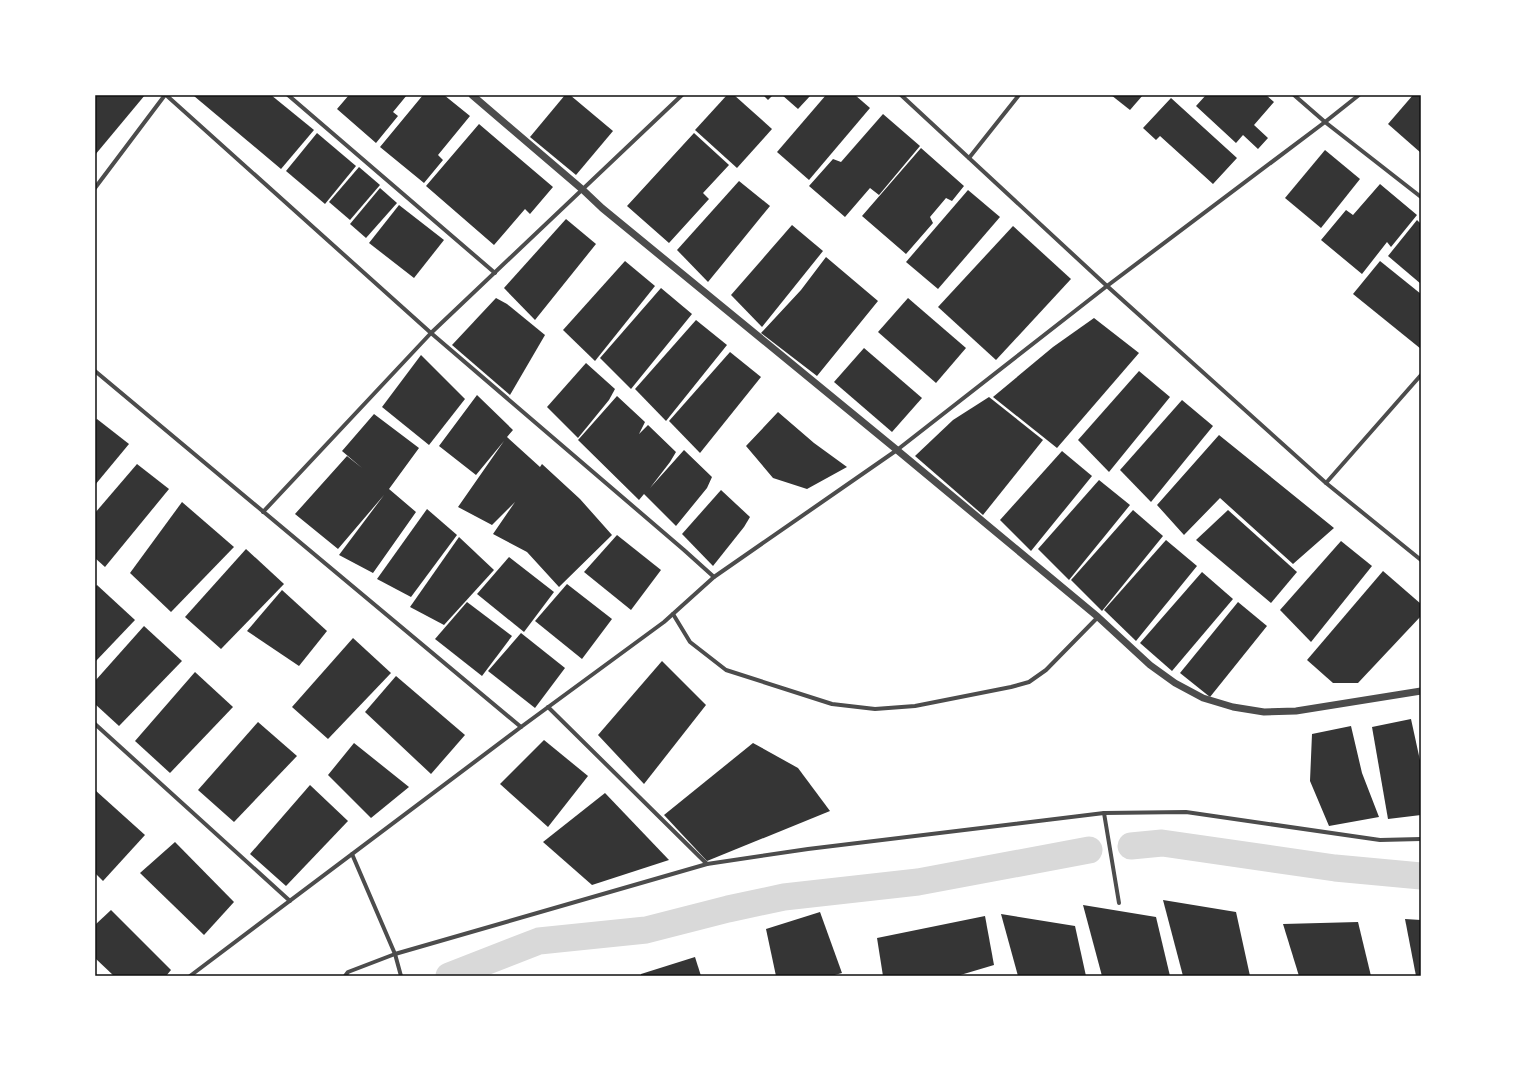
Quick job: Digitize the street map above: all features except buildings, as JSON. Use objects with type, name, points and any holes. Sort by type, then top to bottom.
[{"type":"street","points":[[95,188],[166,95],[431,333],[714,577]]},
{"type":"street","points":[[288,95],[494,273]]},
{"type":"street","points":[[472,95],[602,208],[898,450],[1098,618],[1150,665],[1175,684],[1203,698],[1233,707],[1264,712],[1296,711],[1421,691]]},
{"type":"street","points":[[263,512],[431,333],[682,95]]},
{"type":"street","points":[[901,95],[1107,286],[1326,483],[1421,560]]},
{"type":"street","points":[[969,158],[1019,95]]},
{"type":"street","points":[[1294,95],[1325,122],[1421,197]]},
{"type":"street","points":[[190,976],[521,727],[664,622],[714,577],[898,450],[1107,286],[1359,95]]},
{"type":"street","points":[[95,371],[521,727]]},
{"type":"street","points":[[1326,483],[1421,375]]},
{"type":"street","points":[[673,614],[690,642],[726,670],[832,704],[875,709],[915,706],[1029,682],[1046,670],[1098,618]]},
{"type":"street","points":[[548,707],[707,864]]},
{"type":"street","points":[[95,724],[290,901]]},
{"type":"street","points":[[345,976],[348,972],[395,954],[707,864],[808,849],[1104,813],[1186,812],[1380,840],[1421,839]]},
{"type":"street","points":[[1104,813],[1119,903]]},
{"type":"street","points":[[352,854],[395,954],[401,976]]},
{"type":"waterway","points":[[1131,846],[1162,843],[1335,868],[1421,876]]},
{"type":"waterway","points":[[449,976],[539,941],[646,930],[728,909],[784,897],[918,882],[1089,850]]}]
